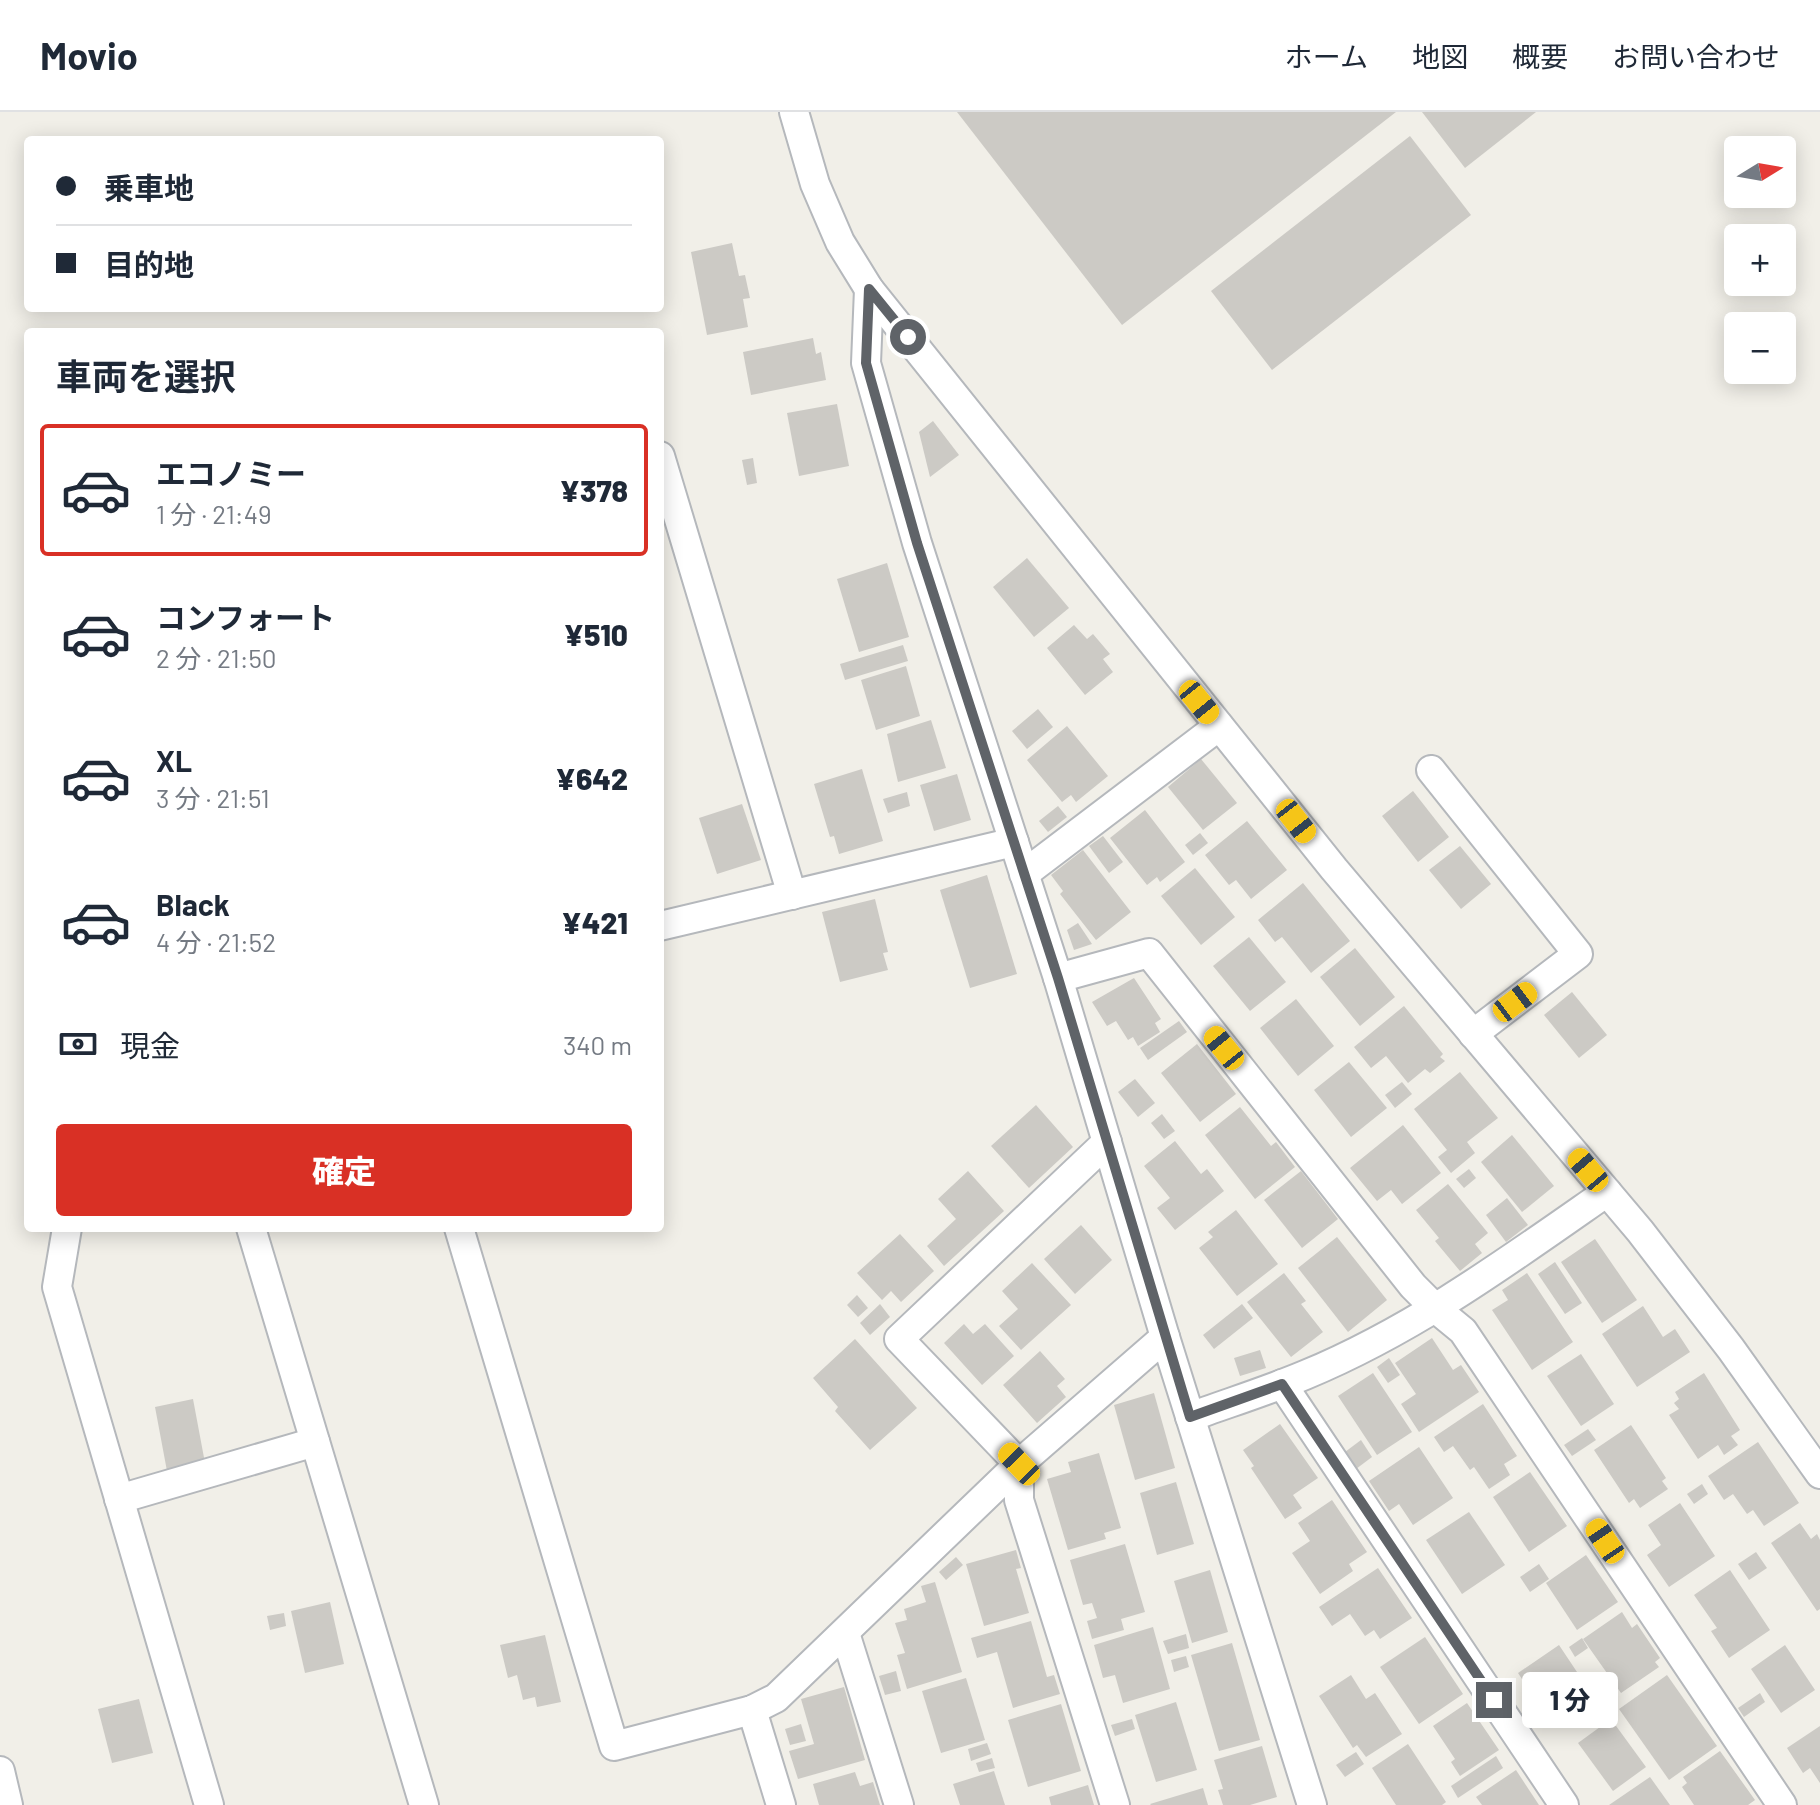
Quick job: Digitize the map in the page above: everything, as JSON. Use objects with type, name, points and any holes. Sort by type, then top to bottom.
[{"type":"street","points":[[794,112],[822,199],[840,242],[869,289],[1334,869],[1607,1192],[1731,1349],[1820,1474]]},
{"type":"street","points":[[869,289],[866,363],[917,543],[1058,978],[1165,1337],[1312,1805]]},
{"type":"street","points":[[664,469],[792,895]]},
{"type":"street","points":[[1024,874],[1219,726]]},
{"type":"street","points":[[1431,770],[1578,954],[1473,1034]]},
{"type":"street","points":[[664,925],[1014,842]]},
{"type":"street","points":[[1058,978],[1149,953],[1413,1286],[1463,1331],[1782,1805]]},
{"type":"street","points":[[1107,1142],[899,1339],[1019,1464],[1019,1500],[1115,1805]]},
{"type":"street","points":[[1190,1417],[1307,1375],[1404,1326],[1475,1284],[1607,1192]]},
{"type":"street","points":[[66,1232],[57,1287],[209,1805]]},
{"type":"street","points":[[252,1232],[424,1805]]},
{"type":"street","points":[[460,1232],[614,1746],[752,1710],[776,1698],[1019,1464],[1165,1337]]},
{"type":"street","points":[[1282,1384],[1564,1805]]},
{"type":"street","points":[[119,1499],[315,1442]]},
{"type":"street","points":[[845,1633],[899,1805]]},
{"type":"street","points":[[752,1710],[781,1805]]},
{"type":"street","points":[[0,1771],[8,1805]]},
{"type":"building","points":[[957,112],[1396,112],[1122,325]]},
{"type":"building","points":[[1422,112],[1536,112],[1465,168]]},
{"type":"building","points":[[1410,136],[1471,215],[1272,370],[1211,291]]},
{"type":"building","points":[[732,243],[739,276],[745,275],[750,298],[743,299],[748,327],[707,335],[691,252]]},
{"type":"building","points":[[813,338],[816,354],[821,352],[826,380],[751,395],[743,352]]},
{"type":"building","points":[[837,404],[849,466],[799,476],[787,413]]},
{"type":"building","points":[[933,421],[959,455],[930,477],[919,432]]},
{"type":"building","points":[[753,458],[757,483],[747,485],[742,460]]},
{"type":"building","points":[[1027,558],[1069,608],[1034,637],[993,587]]},
{"type":"building","points":[[887,563],[909,637],[859,652],[837,579]]},
{"type":"building","points":[[1074,625],[1087,639],[1093,634],[1110,654],[1103,659],[1113,672],[1085,695],[1047,648]]},
{"type":"building","points":[[903,645],[908,661],[845,680],[840,664]]},
{"type":"building","points":[[906,666],[920,716],[876,730],[861,680]]},
{"type":"building","points":[[1038,709],[1053,727],[1027,749],[1012,731]]},
{"type":"building","points":[[931,720],[946,768],[898,782],[887,734]]},
{"type":"building","points":[[1067,726],[1108,776],[1076,802],[1071,795],[1062,802],[1027,760]]},
{"type":"building","points":[[1201,759],[1237,803],[1203,830],[1168,787]]},
{"type":"building","points":[[862,769],[883,841],[839,854],[834,836],[830,837],[814,784]]},
{"type":"building","points":[[957,774],[971,820],[934,831],[920,785]]},
{"type":"building","points":[[1413,791],[1449,837],[1418,862],[1382,816]]},
{"type":"building","points":[[907,792],[910,806],[888,813],[883,799]]},
{"type":"building","points":[[742,804],[761,860],[717,874],[699,818]]},
{"type":"building","points":[[1058,806],[1067,817],[1048,832],[1039,821]]},
{"type":"building","points":[[1145,810],[1185,862],[1160,882],[1157,877],[1147,885],[1110,838]]},
{"type":"building","points":[[1247,821],[1287,870],[1251,899],[1236,880],[1229,885],[1205,855]]},
{"type":"building","points":[[1200,833],[1208,843],[1193,855],[1185,845]]},
{"type":"building","points":[[1103,836],[1123,862],[1109,873],[1089,846]]},
{"type":"building","points":[[1460,846],[1491,884],[1461,909],[1429,870]]},
{"type":"building","points":[[1083,850],[1131,912],[1096,940],[1060,894],[1063,891],[1051,875]]},
{"type":"building","points":[[1195,868],[1235,917],[1201,945],[1161,896]]},
{"type":"building","points":[[987,875],[1017,974],[970,988],[940,890]]},
{"type":"building","points":[[1303,883],[1350,941],[1311,973],[1282,937],[1275,942],[1258,920]]},
{"type":"building","points":[[875,899],[888,952],[883,953],[888,970],[840,982],[822,912]]},
{"type":"building","points":[[1078,923],[1092,944],[1074,950],[1067,930]]},
{"type":"building","points":[[1249,937],[1286,982],[1250,1011],[1213,966]]},
{"type":"building","points":[[1355,948],[1395,997],[1360,1026],[1320,977]]},
{"type":"building","points":[[1134,978],[1161,1019],[1155,1023],[1160,1032],[1138,1046],[1133,1037],[1128,1040],[1116,1021],[1107,1026],[1092,1002]]},
{"type":"building","points":[[1572,992],[1607,1035],[1579,1058],[1544,1015]]},
{"type":"building","points":[[1296,999],[1334,1046],[1298,1076],[1260,1028]]},
{"type":"building","points":[[1404,1006],[1443,1054],[1440,1057],[1445,1061],[1430,1073],[1425,1069],[1408,1083],[1386,1056],[1371,1068],[1354,1047]]},
{"type":"building","points":[[1179,1021],[1187,1032],[1148,1060],[1140,1048]]},
{"type":"building","points":[[1197,1044],[1236,1094],[1200,1122],[1161,1073]]},
{"type":"building","points":[[1349,1062],[1387,1108],[1351,1137],[1314,1090]]},
{"type":"building","points":[[1460,1072],[1498,1118],[1467,1142],[1475,1153],[1451,1173],[1438,1157],[1447,1150],[1414,1109]]},
{"type":"building","points":[[1135,1079],[1155,1103],[1138,1117],[1118,1092]]},
{"type":"building","points":[[1402,1082],[1412,1094],[1395,1108],[1385,1095]]},
{"type":"building","points":[[1036,1105],[1073,1147],[1029,1188],[991,1146]]},
{"type":"building","points":[[1240,1107],[1271,1146],[1276,1142],[1295,1167],[1255,1199],[1205,1135]]},
{"type":"building","points":[[1162,1114],[1175,1131],[1164,1139],[1151,1123]]},
{"type":"building","points":[[1403,1125],[1441,1173],[1402,1204],[1391,1190],[1377,1201],[1350,1168]]},
{"type":"building","points":[[1512,1135],[1554,1186],[1522,1212],[1481,1162]]},
{"type":"building","points":[[1175,1141],[1201,1174],[1207,1169],[1224,1191],[1175,1230],[1157,1208],[1170,1198],[1144,1166]]},
{"type":"building","points":[[1469,1169],[1476,1178],[1464,1188],[1456,1179]]},
{"type":"building","points":[[968,1171],[1004,1211],[944,1266],[927,1246],[956,1219],[938,1199]]},
{"type":"building","points":[[1301,1171],[1338,1219],[1302,1248],[1264,1200]]},
{"type":"building","points":[[1448,1184],[1488,1233],[1475,1244],[1482,1253],[1460,1271],[1435,1241],[1439,1238],[1416,1210]]},
{"type":"building","points":[[1507,1198],[1528,1225],[1506,1242],[1486,1215]]},
{"type":"building","points":[[1236,1210],[1278,1264],[1237,1296],[1199,1248],[1213,1237],[1208,1232]]},
{"type":"building","points":[[1081,1225],[1112,1260],[1075,1294],[1044,1259]]},
{"type":"building","points":[[900,1234],[934,1271],[901,1302],[891,1291],[882,1300],[857,1273]]},
{"type":"building","points":[[1337,1237],[1387,1300],[1348,1332],[1298,1268]]},
{"type":"building","points":[[1595,1239],[1637,1300],[1602,1323],[1561,1262]]},
{"type":"building","points":[[1555,1262],[1582,1303],[1565,1314],[1538,1274]]},
{"type":"building","points":[[1032,1263],[1071,1305],[1021,1350],[999,1326],[1018,1309],[1002,1291]]},
{"type":"building","points":[[1284,1273],[1306,1301],[1301,1304],[1323,1332],[1291,1357],[1247,1302]]},
{"type":"building","points":[[1527,1273],[1573,1342],[1532,1370],[1492,1310],[1508,1300],[1502,1290]]},
{"type":"building","points":[[857,1295],[868,1308],[858,1317],[847,1305]]},
{"type":"building","points":[[880,1304],[890,1317],[870,1335],[860,1323]]},
{"type":"building","points":[[1242,1304],[1253,1318],[1214,1349],[1203,1335]]},
{"type":"building","points":[[1643,1306],[1663,1337],[1675,1329],[1690,1352],[1637,1387],[1602,1334]]},
{"type":"building","points":[[964,1324],[973,1334],[985,1324],[1014,1356],[982,1385],[944,1343]]},
{"type":"building","points":[[1432,1338],[1453,1370],[1461,1365],[1479,1392],[1419,1432],[1401,1404],[1416,1394],[1395,1363]]},
{"type":"building","points":[[855,1339],[917,1408],[870,1450],[835,1411],[838,1407],[813,1378]]},
{"type":"building","points":[[1260,1350],[1266,1368],[1240,1376],[1234,1358]]},
{"type":"building","points":[[1040,1351],[1065,1379],[1057,1386],[1066,1397],[1037,1423],[1003,1385]]},
{"type":"building","points":[[1581,1354],[1614,1404],[1581,1426],[1547,1376]]},
{"type":"building","points":[[1389,1358],[1400,1375],[1388,1383],[1377,1367]]},
{"type":"building","points":[[1373,1373],[1412,1432],[1377,1455],[1338,1396]]},
{"type":"building","points":[[1704,1373],[1740,1430],[1731,1436],[1738,1445],[1724,1455],[1718,1445],[1698,1459],[1669,1415],[1679,1409],[1674,1403],[1679,1399],[1675,1392]]},
{"type":"building","points":[[1154,1393],[1175,1468],[1135,1480],[1114,1405]]},
{"type":"building","points":[[193,1399],[205,1463],[167,1471],[155,1407]]},
{"type":"building","points":[[1483,1404],[1517,1456],[1504,1464],[1510,1475],[1489,1489],[1474,1467],[1470,1470],[1453,1446],[1444,1452],[1434,1437]]},
{"type":"building","points":[[1280,1424],[1318,1478],[1293,1495],[1302,1508],[1285,1519],[1251,1468],[1254,1466],[1243,1450]]},
{"type":"building","points":[[1631,1425],[1666,1478],[1662,1481],[1668,1489],[1640,1508],[1634,1499],[1629,1503],[1594,1450]]},
{"type":"building","points":[[1588,1429],[1596,1440],[1572,1456],[1564,1445]]},
{"type":"building","points":[[1361,1440],[1372,1457],[1356,1469],[1345,1452]]},
{"type":"building","points":[[1758,1442],[1799,1503],[1764,1526],[1753,1510],[1747,1514],[1733,1494],[1724,1500],[1708,1476]]},
{"type":"building","points":[[1419,1447],[1453,1498],[1413,1525],[1399,1504],[1389,1511],[1369,1481]]},
{"type":"building","points":[[1099,1453],[1121,1528],[1104,1533],[1106,1539],[1068,1550],[1047,1479],[1071,1472],[1068,1462]]},
{"type":"building","points":[[1530,1472],[1567,1526],[1529,1552],[1493,1497]]},
{"type":"building","points":[[1176,1482],[1194,1544],[1157,1555],[1140,1493]]},
{"type":"building","points":[[1702,1484],[1708,1494],[1694,1504],[1687,1494]]},
{"type":"building","points":[[1332,1500],[1367,1552],[1349,1564],[1353,1571],[1320,1594],[1292,1553],[1310,1541],[1298,1523]]},
{"type":"building","points":[[1680,1503],[1715,1556],[1669,1587],[1647,1555],[1661,1545],[1648,1525]]},
{"type":"building","points":[[1469,1512],[1505,1565],[1462,1594],[1426,1540]]},
{"type":"building","points":[[1800,1523],[1811,1539],[1817,1534],[1820,1540],[1820,1609],[1817,1611],[1771,1543]]},
{"type":"building","points":[[1125,1544],[1145,1612],[1121,1619],[1124,1630],[1092,1639],[1087,1621],[1097,1618],[1092,1603],[1083,1605],[1070,1560]]},
{"type":"building","points":[[1016,1550],[1021,1568],[1016,1569],[1029,1613],[984,1626],[966,1564]]},
{"type":"building","points":[[1756,1552],[1767,1568],[1749,1580],[1738,1564]]},
{"type":"building","points":[[1586,1555],[1618,1602],[1577,1630],[1546,1583]]},
{"type":"building","points":[[956,1557],[963,1565],[946,1580],[939,1572]]},
{"type":"building","points":[[1539,1564],[1549,1579],[1530,1592],[1520,1577]]},
{"type":"building","points":[[1378,1568],[1412,1618],[1380,1639],[1374,1630],[1365,1636],[1350,1614],[1332,1626],[1319,1607]]},
{"type":"building","points":[[1210,1570],[1228,1632],[1192,1643],[1174,1581]]},
{"type":"building","points":[[1730,1570],[1770,1630],[1729,1658],[1711,1631],[1717,1628],[1694,1595]]},
{"type":"building","points":[[935,1582],[962,1672],[907,1689],[897,1655],[905,1653],[895,1623],[907,1620],[904,1609],[926,1602],[921,1586]]},
{"type":"building","points":[[330,1602],[344,1664],[305,1673],[291,1611]]},
{"type":"building","points":[[1622,1612],[1632,1628],[1637,1624],[1660,1658],[1655,1662],[1659,1667],[1621,1693],[1583,1639]]},
{"type":"building","points":[[284,1613],[286,1626],[270,1630],[267,1616]]},
{"type":"building","points":[[1031,1621],[1047,1677],[1054,1675],[1060,1694],[1013,1708],[997,1652],[977,1658],[971,1638]]},
{"type":"building","points":[[1153,1627],[1170,1689],[1123,1703],[1115,1675],[1103,1678],[1094,1645]]},
{"type":"building","points":[[1186,1634],[1189,1648],[1168,1654],[1163,1641]]},
{"type":"building","points":[[545,1635],[561,1702],[537,1707],[535,1697],[523,1700],[517,1675],[508,1678],[500,1645]]},
{"type":"building","points":[[1425,1637],[1463,1694],[1419,1724],[1380,1667]]},
{"type":"building","points":[[1582,1638],[1588,1648],[1575,1657],[1569,1647]]},
{"type":"building","points":[[1232,1643],[1260,1740],[1219,1751],[1191,1655]]},
{"type":"building","points":[[1559,1645],[1589,1690],[1579,1696],[1585,1705],[1554,1727],[1518,1673]]},
{"type":"building","points":[[1785,1645],[1815,1690],[1781,1713],[1751,1669]]},
{"type":"building","points":[[1186,1656],[1189,1667],[1174,1672],[1171,1660]]},
{"type":"building","points":[[896,1671],[901,1691],[885,1695],[879,1676]]},
{"type":"building","points":[[1351,1675],[1366,1699],[1375,1693],[1402,1734],[1366,1757],[1357,1745],[1353,1748],[1319,1696]]},
{"type":"building","points":[[1667,1675],[1717,1746],[1669,1780],[1619,1709]]},
{"type":"building","points":[[966,1678],[985,1740],[941,1753],[922,1691]]},
{"type":"building","points":[[844,1687],[865,1760],[798,1779],[789,1751],[814,1744],[801,1699]]},
{"type":"building","points":[[1760,1693],[1765,1702],[1744,1717],[1738,1708]]},
{"type":"building","points":[[139,1699],[153,1753],[112,1763],[98,1709]]},
{"type":"building","points":[[1176,1702],[1197,1770],[1156,1782],[1135,1715]]},
{"type":"building","points":[[1467,1703],[1499,1750],[1460,1776],[1451,1762],[1455,1759],[1433,1726]]},
{"type":"building","points":[[1061,1704],[1081,1771],[1028,1787],[1008,1720]]},
{"type":"building","points":[[1132,1719],[1135,1729],[1115,1736],[1111,1725]]},
{"type":"building","points":[[1611,1719],[1646,1767],[1613,1791],[1578,1743]]},
{"type":"building","points":[[801,1724],[806,1741],[790,1745],[785,1729]]},
{"type":"building","points":[[1820,1726],[1820,1783],[1810,1768],[1803,1773],[1787,1748]]},
{"type":"building","points":[[987,1743],[991,1754],[971,1761],[968,1749]]},
{"type":"building","points":[[1408,1744],[1446,1802],[1442,1805],[1396,1805],[1372,1768]]},
{"type":"building","points":[[1262,1746],[1277,1797],[1250,1805],[1223,1805],[1218,1790],[1223,1789],[1214,1760]]},
{"type":"building","points":[[1720,1751],[1755,1800],[1748,1805],[1694,1805],[1682,1787],[1687,1783],[1683,1777]]},
{"type":"building","points":[[1356,1752],[1364,1764],[1345,1777],[1336,1765]]},
{"type":"building","points":[[1496,1756],[1503,1768],[1458,1798],[1451,1786]]},
{"type":"building","points":[[992,1758],[995,1768],[979,1772],[976,1763]]},
{"type":"building","points":[[1516,1770],[1539,1805],[1482,1805],[1476,1797]]},
{"type":"building","points":[[994,1771],[1005,1805],[960,1805],[953,1784]]},
{"type":"building","points":[[855,1772],[860,1786],[873,1782],[880,1805],[819,1805],[813,1784]]},
{"type":"building","points":[[1650,1777],[1670,1805],[1609,1805]]},
{"type":"building","points":[[1088,1785],[1094,1805],[1051,1805],[1049,1797]]},
{"type":"building","points":[[1203,1788],[1208,1805],[1150,1804]]},
{"type":"route","points":[[908,337],[869,289],[866,363],[917,543],[1058,978],[1190,1417],[1282,1384],[1494,1700]]}]
